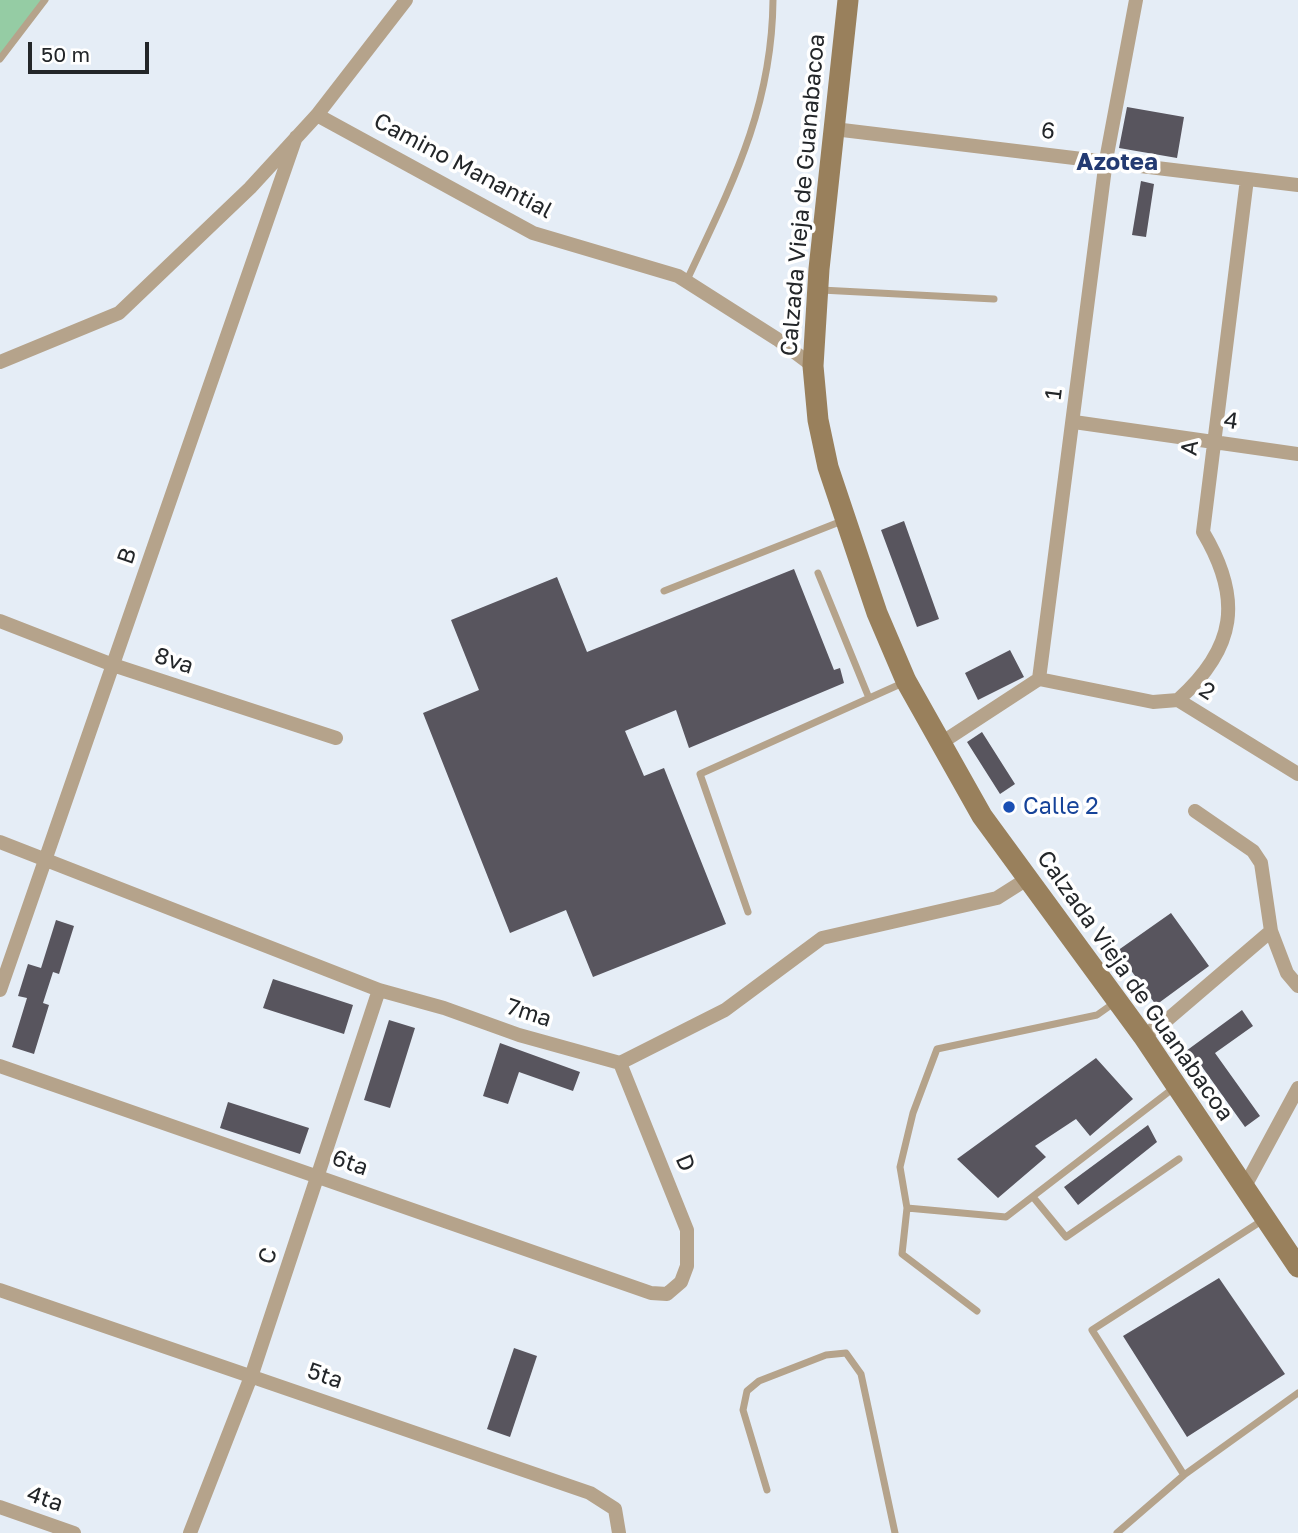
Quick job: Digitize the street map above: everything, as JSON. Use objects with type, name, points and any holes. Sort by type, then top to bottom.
[{"type":"main road","name":"Calzada Vieja de Guanabacoa","points":[[848,0],[817,290],[813,366],[818,420],[844,520],[877,613],[905,681],[982,816],[1143,1036],[1263,1219],[1298,1267]]},
{"type":"street","points":[[0,362],[119,313],[250,188],[317,115],[406,0]]},
{"type":"street","name":"1","points":[[1039,679],[1106,160],[1136,0]]},
{"type":"street","name":"Camino Manantial","points":[[317,115],[533,233],[678,276],[777,339],[813,366]]},
{"type":"street","name":"6","points":[[834,129],[1298,185]]},
{"type":"street","name":"B","points":[[0,990],[296,137]]},
{"type":"street","name":"A","points":[[1178,700],[1197,683],[1216,659],[1229,620],[1226,579],[1203,532],[1247,179]]},
{"type":"street","name":"4","points":[[1074,422],[1298,454]]},
{"type":"street","name":"8va","points":[[0,621],[113,665],[336,738]]},
{"type":"street","points":[[941,743],[1039,679]]},
{"type":"street","name":"2","points":[[1039,679],[1153,702],[1178,700],[1298,774]]},
{"type":"street","points":[[1195,811],[1252,851],[1261,863],[1272,930],[1287,974],[1298,986]]},
{"type":"street","name":"7ma","points":[[0,842],[47,858],[379,990],[444,1008],[519,1035],[620,1063]]},
{"type":"street","points":[[620,1063],[725,1010],[822,938],[997,898],[1027,879]]},
{"type":"street","points":[[1143,1036],[1167,1020],[1272,930]]},
{"type":"street","name":"C","points":[[190,1533],[252,1374],[379,990]]},
{"type":"street","name":"D","points":[[620,1063],[687,1230],[687,1266],[681,1282]]},
{"type":"street","name":"6ta","points":[[0,1066],[652,1293],[667,1294],[681,1282]]},
{"type":"street","points":[[1244,1188],[1298,1088]]},
{"type":"street","name":"5ta","points":[[0,1290],[252,1374],[590,1493],[615,1509],[620,1529]]},
{"type":"street","name":"4ta","points":[[0,1507],[74,1533]]},
{"type":"lane","points":[[0,59],[45,0]]},
{"type":"lane","points":[[686,282],[745,156],[770,62],[772,0]]},
{"type":"lane","points":[[817,290],[994,299]]},
{"type":"lane","points":[[664,591],[844,520]]},
{"type":"lane","points":[[818,573],[869,698]]},
{"type":"lane","points":[[748,912],[700,774],[905,681]]},
{"type":"lane","points":[[977,1311],[902,1254],[908,1208],[900,1167],[913,1113],[937,1049],[1097,1015],[1118,1001]]},
{"type":"lane","points":[[908,1208],[1006,1217],[1175,1087]]},
{"type":"lane","points":[[1033,1197],[1066,1237],[1179,1159]]},
{"type":"lane","points":[[1184,1475],[1092,1330],[1263,1219]]},
{"type":"lane","points":[[767,1490],[743,1410],[747,1391],[759,1381],[826,1356],[846,1353],[861,1374],[895,1533]]},
{"type":"lane","points":[[1117,1533],[1184,1475],[1298,1393]]},
{"type":"green space","points":[[0,0],[42,0],[0,58]]},
{"type":"building","points":[[1127,107],[1184,117],[1177,158],[1119,148]]},
{"type":"building","points":[[1141,181],[1154,184],[1146,237],[1132,235]]},
{"type":"building","points":[[904,521],[939,619],[917,627],[881,530]]},
{"type":"building","points":[[794,569],[834,670],[840,668],[844,683],[689,748],[676,710],[625,731],[644,776],[664,768],[726,924],[593,977],[566,910],[510,933],[423,713],[479,690],[451,620],[557,577],[587,652]]},
{"type":"building","points":[[1010,650],[1024,677],[978,700],[965,673]]},
{"type":"building","points":[[982,732],[1015,784],[1000,794],[967,742]]},
{"type":"building","points":[[1171,913],[1209,966],[1156,1005],[1117,951]]},
{"type":"building","points":[[56,920],[74,926],[59,974],[53,972],[43,1003],[49,1005],[34,1054],[12,1047],[27,998],[18,996],[28,964],[41,968]]},
{"type":"building","points":[[273,979],[353,1005],[344,1034],[263,1008]]},
{"type":"building","points":[[1242,1010],[1253,1026],[1215,1053],[1260,1116],[1245,1127],[1200,1064],[1197,1067],[1186,1051]]},
{"type":"building","points":[[389,1020],[415,1028],[390,1108],[364,1100]]},
{"type":"building","points":[[500,1043],[580,1072],[573,1091],[519,1072],[508,1104],[483,1096]]},
{"type":"building","points":[[1096,1058],[1133,1099],[1090,1136],[1076,1119],[1035,1146],[1046,1157],[998,1198],[957,1159]]},
{"type":"building","points":[[228,1102],[309,1128],[300,1154],[220,1128]]},
{"type":"building","points":[[1148,1125],[1157,1142],[1078,1205],[1064,1187]]},
{"type":"building","points":[[1219,1278],[1285,1374],[1187,1437],[1123,1336]]},
{"type":"building","points":[[514,1348],[537,1356],[510,1437],[487,1429]]},
{"type":"place","name":"Calle 2","points":[[1009,807]]},
{"type":"district","name":"Azotea","points":[[1117,162]]}]
